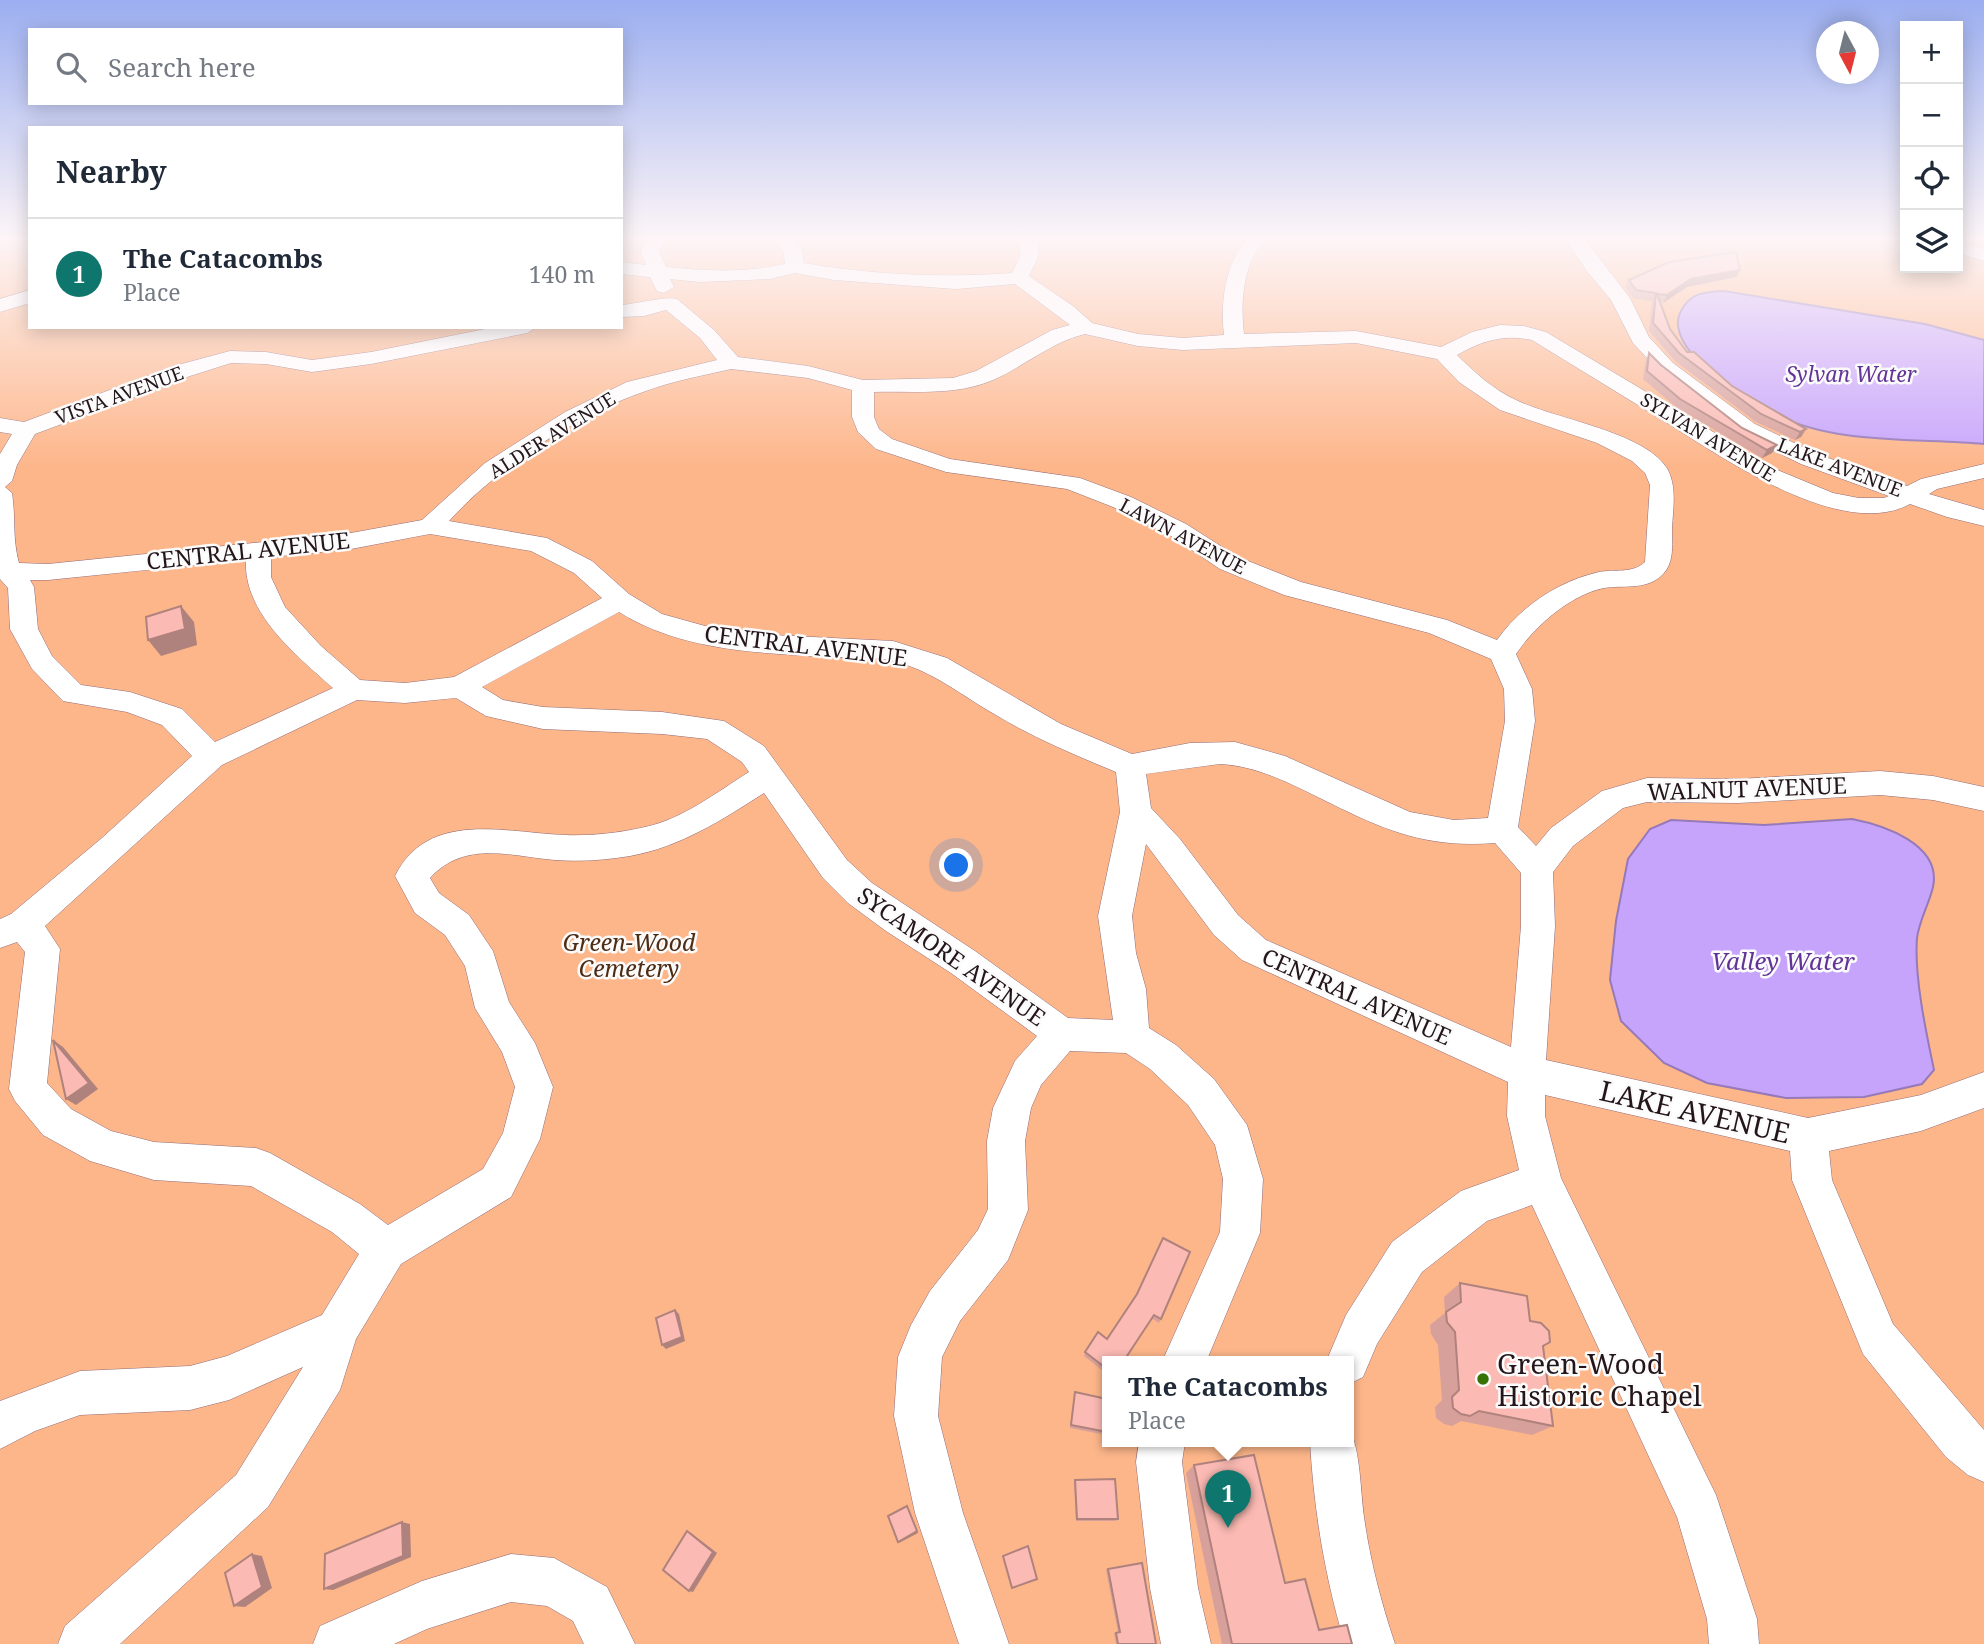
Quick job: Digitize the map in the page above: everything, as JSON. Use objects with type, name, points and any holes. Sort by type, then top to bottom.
[{"type":"lane","points":[[683,314],[707,334],[731,363],[808,372],[863,386],[954,384],[984,376],[1059,334],[1085,328],[1138,340],[1184,344],[1356,337],[1444,354],[1467,377],[1508,405],[1605,438],[1640,456],[1656,470],[1662,485],[1658,564],[1652,572],[1629,580],[1595,582],[1543,608],[1516,632],[1502,653],[1518,689],[1520,721],[1502,830]]},
{"type":"lane","points":[[1070,314],[1085,328]]},
{"type":"lane","points":[[1231,314],[1235,343]]},
{"type":"lane","name":"LAKE AVENUE","points":[[1628,314],[1640,339],[1667,367],[1747,429],[1809,459],[1956,512],[1984,518]]},
{"type":"lane","name":"VISTA AVENUE","points":[[0,425],[26,429],[230,357],[266,358],[312,366],[371,358],[517,329]]},
{"type":"lane","name":"SYLVAN AVENUE","points":[[1444,354],[1477,336],[1498,329],[1517,330],[1539,336],[1767,474],[1800,490],[1859,505],[1888,506],[1929,484],[1984,471]]},
{"type":"lane","name":"ALDER AVENUE","points":[[430,526],[442,511],[473,485],[570,419],[633,388],[731,363]]},
{"type":"lane","name":"LAWN AVENUE","points":[[863,386],[863,417],[869,432],[884,444],[946,465],[1072,483],[1122,502],[1177,529],[1229,564],[1293,589],[1437,626],[1502,653]]},
{"type":"lane","points":[[0,481],[5,465],[26,429]]},
{"type":"lane","points":[[0,493],[4,515],[0,538],[4,570],[21,587],[24,629],[43,662],[73,694],[130,702],[172,717],[211,757]]},
{"type":"lane","name":"CENTRAL AVENUE","points":[[4,570],[48,572],[351,541],[430,526],[538,544],[583,567],[620,600],[652,620],[705,635],[752,643],[893,651],[937,664],[1006,708],[1051,732],[1129,766]]},
{"type":"lane","points":[[259,550],[258,577],[273,611],[312,653],[353,690]]},
{"type":"lane","points":[[386,1249],[346,1218],[257,1167],[154,1161],[104,1148],[57,1122],[27,1089],[43,949],[12,929],[113,847],[211,757],[322,707],[353,690],[405,693],[460,687],[620,600]]},
{"type":"lane","name":"SYCAMORE AVENUE","points":[[460,687],[496,709],[543,718],[662,723],[715,729],[753,754],[835,869],[860,893],[1062,1034],[1132,1037]]},
{"type":"lane","points":[[1187,1356],[1240,1233],[1243,1179],[1234,1138],[1201,1092],[1163,1057],[1132,1037],[1129,989],[1119,953],[1115,916],[1136,812],[1129,766],[1212,751],[1250,756],[1312,779],[1386,815],[1426,827],[1452,833],[1502,830]]},
{"type":"lane","points":[[83,1644],[252,1491],[324,1374],[337,1329],[386,1249],[497,1183],[521,1139],[534,1087],[517,1043],[493,1008],[481,962],[457,925],[427,903],[411,876],[425,858],[454,843],[496,839],[558,847],[631,843],[682,827],[768,775]]},
{"type":"lane","name":"WALNUT AVENUE","points":[[1537,869],[1562,838],[1613,799],[1647,790],[1738,790],[1880,783],[1933,788],[1984,799]]},
{"type":"lane","name":"CENTRAL AVENUE","points":[[1136,812],[1169,848],[1226,925],[1254,950],[1527,1073]]},
{"type":"lane","points":[[1502,830],[1537,869],[1538,926],[1526,1116],[1542,1182],[1699,1512],[1732,1619],[1734,1644]]},
{"type":"lane","points":[[984,1644],[939,1513],[916,1416],[920,1357],[945,1306],[993,1245],[1009,1210],[1006,1141],[1012,1108],[1028,1073],[1062,1034]]},
{"type":"lane","name":"LAKE AVENUE","points":[[1527,1073],[1808,1137],[1921,1113],[1984,1090]]},
{"type":"lane","points":[[1808,1137],[1812,1180],[1878,1339],[1962,1441],[1984,1459]]},
{"type":"lane","points":[[1351,1356],[1361,1330],[1407,1256],[1475,1205],[1542,1182]]},
{"type":"lane","points":[[0,1426],[23,1413],[80,1393],[190,1388],[229,1378],[337,1329]]},
{"type":"lane","points":[[1161,1447],[1159,1462],[1174,1588],[1186,1644]]},
{"type":"lane","points":[[1333,1447],[1335,1480],[1346,1549],[1370,1644]]},
{"type":"lane","points":[[338,1644],[422,1606],[511,1578],[554,1582],[590,1604],[610,1644]]},
{"type":"green space","name":"Green-Wood Cemetery","points":[[0,314],[28,314],[28,329],[623,329],[623,314],[1984,314],[1984,1644],[0,1644]]},
{"type":"water","name":"Sylvan Water","points":[[1680,314],[1862,314],[1925,324],[1984,340],[1984,444],[1848,435],[1796,423],[1773,413],[1736,390],[1697,359],[1680,334]]},
{"type":"water","name":"Valley Water","points":[[1852,819],[1879,826],[1908,839],[1920,848],[1933,872],[1933,887],[1917,938],[1917,969],[1934,1070],[1922,1084],[1864,1097],[1786,1098],[1707,1083],[1664,1063],[1621,1021],[1610,980],[1616,921],[1628,859],[1650,829],[1671,820],[1764,825]]},
{"type":"building","points":[[1654,314],[1664,314],[1670,329],[1687,352],[1694,352],[1732,386],[1806,429],[1800,432],[1761,414],[1679,353],[1653,323]]},
{"type":"building","points":[[1649,353],[1742,428],[1777,445],[1767,450],[1680,399],[1647,371]]},
{"type":"building","points":[[181,606],[185,629],[148,640],[146,617]]},
{"type":"building","points":[[53,1040],[89,1083],[66,1099]]},
{"type":"building","points":[[1163,1238],[1190,1252],[1161,1319],[1154,1315],[1127,1356],[1102,1356],[1102,1365],[1085,1352],[1098,1332],[1107,1339],[1137,1294]]},
{"type":"building","name":"Green-Wood Historic Chapel","points":[[1460,1283],[1527,1296],[1530,1321],[1541,1323],[1549,1331],[1550,1342],[1543,1346],[1553,1426],[1479,1411],[1470,1416],[1453,1408],[1452,1397],[1459,1390],[1455,1332],[1447,1322],[1446,1312],[1461,1302]]},
{"type":"building","points":[[675,1310],[682,1337],[662,1345],[656,1318]]},
{"type":"building","points":[[1075,1392],[1102,1398],[1102,1431],[1071,1425]]},
{"type":"building","points":[[1254,1455],[1285,1583],[1305,1579],[1319,1630],[1347,1625],[1352,1644],[1232,1644],[1194,1465]]},
{"type":"building","points":[[1115,1479],[1118,1519],[1077,1519],[1075,1480]]},
{"type":"building","points":[[907,1506],[917,1531],[898,1542],[888,1516]]},
{"type":"building","points":[[402,1522],[403,1556],[324,1589],[325,1554]]},
{"type":"building","points":[[687,1531],[713,1552],[689,1591],[663,1570]]},
{"type":"building","points":[[1028,1546],[1037,1579],[1012,1588],[1003,1556]]},
{"type":"building","points":[[252,1554],[262,1587],[234,1606],[225,1573]]},
{"type":"building","points":[[1142,1563],[1156,1644],[1118,1644],[1116,1633],[1120,1632],[1108,1569]]},
{"type":"place","name":"Green-Wood Historic Chapel","points":[[1483,1379]]},
{"type":"place","name":"The Catacombs","points":[[1228,1528]]}]
